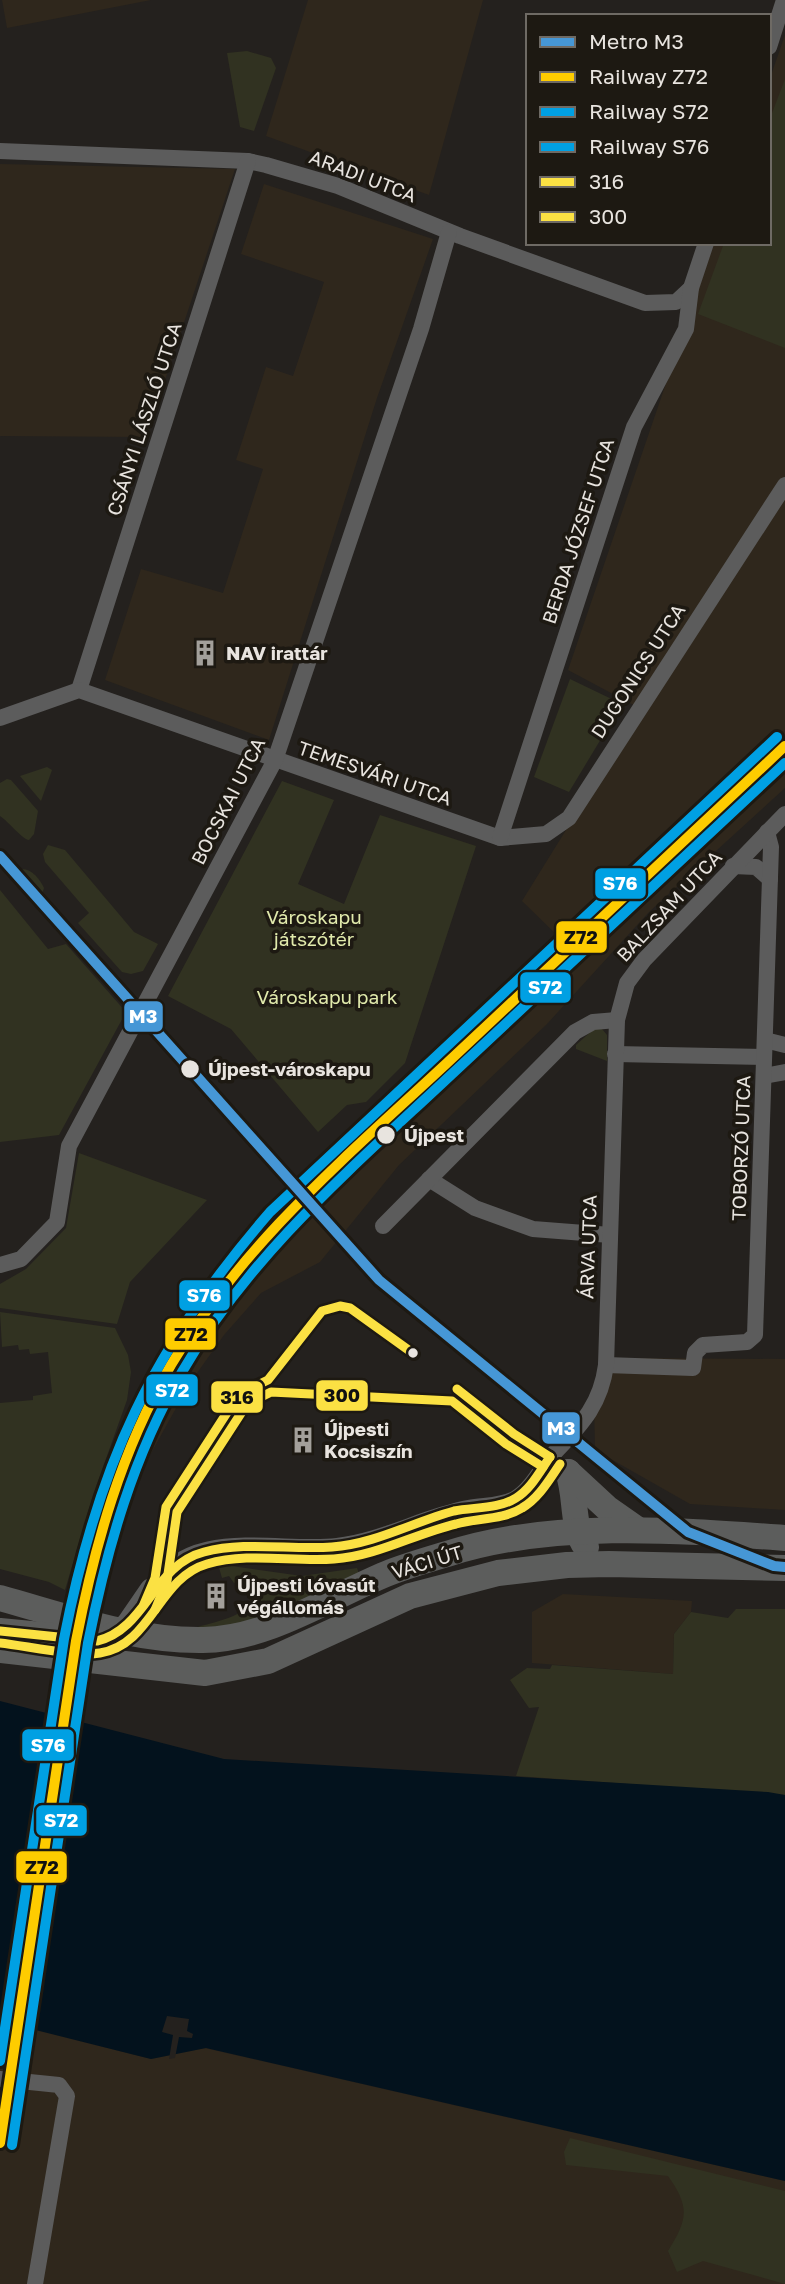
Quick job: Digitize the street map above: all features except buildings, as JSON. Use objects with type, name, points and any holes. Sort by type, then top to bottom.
[{"type":"main road","points":[[559,1464],[608,1508],[638,1530]]},
{"type":"main road","points":[[559,1464],[575,1495],[578,1534],[591,1553],[609,1564]]},
{"type":"main road","name":"VÁCI ÚT","points":[[0,1598],[123,1630],[178,1639],[238,1636],[275,1624],[388,1573],[451,1552],[506,1541],[638,1530],[785,1538]]},
{"type":"main road","name":"VÁCI ÚT","points":[[0,1650],[205,1673],[233,1670],[268,1661],[388,1605],[466,1580],[529,1569],[609,1564],[785,1568]]},
{"type":"main road","points":[[0,1631],[108,1640],[137,1616],[153,1588]]},
{"type":"main road","points":[[153,1588],[161,1618],[178,1639]]},
{"type":"main road","points":[[0,1631],[57,1655]]},
{"type":"street","points":[[771,41],[784,0]]},
{"type":"street","name":"ARADI UTCA","points":[[0,151],[248,161],[338,186],[449,232],[645,303],[676,302],[691,288]]},
{"type":"street","name":"CSÁNYI LÁSZLÓ UTCA","points":[[79,690],[248,161]]},
{"type":"street","name":"BOCSKAI UTCA","points":[[0,1265],[21,1259],[57,1222],[69,1146],[275,760],[421,329],[449,232]]},
{"type":"street","name":"BERDA JÓZSEF UTCA","points":[[500,838],[634,428],[653,387],[683,337],[691,288],[705,245]]},
{"type":"street","name":"DUGONICS UTCA","points":[[500,838],[546,834],[565,824],[785,485]]},
{"type":"street","points":[[0,718],[79,690]]},
{"type":"street","name":"TEMESVÁRI UTCA","points":[[79,690],[500,838]]},
{"type":"street","name":"BALZSAM UTCA","points":[[617,1020],[624,992],[639,966],[785,814]]},
{"type":"street","name":"TOBORZÓ UTCA","points":[[606,1365],[693,1368],[695,1353],[703,1345],[744,1343],[755,1335],[771,844],[767,832]]},
{"type":"street","points":[[733,866],[756,867],[770,879]]},
{"type":"street","points":[[383,1226],[575,1032],[593,1022],[617,1020]]},
{"type":"street","name":"ÁRVA UTCA","points":[[153,1588],[176,1563],[203,1552],[250,1545],[346,1545],[459,1510],[513,1500],[559,1464],[591,1413],[601,1391],[606,1365],[617,1020]]},
{"type":"street","points":[[615,1054],[765,1049],[785,1045]]},
{"type":"street","points":[[764,1076],[785,1072]]},
{"type":"street","points":[[429,1179],[475,1208],[533,1229],[610,1235]]},
{"type":"street","points":[[0,2079],[59,2085],[67,2096],[36,2284]]},
{"type":"shaded area","points":[[2,0],[151,0],[7,28]]},
{"type":"shaded area","points":[[308,0],[483,0],[429,195],[266,136]]},
{"type":"shaded area","points":[[785,35],[785,788],[649,912],[547,1024],[399,1165],[320,1262],[261,1293],[224,1335],[190,1383],[150,1455],[117,1527],[106,1524],[99,1560],[79,1556],[122,1443],[147,1394],[175,1347],[252,1237],[371,1122],[566,944],[522,901],[641,709],[568,670],[713,245],[771,245],[771,75]]},
{"type":"shaded area","points":[[0,164],[235,169],[146,437],[0,436]]},
{"type":"shaded area","points":[[264,184],[433,239],[377,398],[269,740],[105,680],[141,569],[223,593],[263,469],[236,460],[266,367],[293,376],[324,282],[241,254]]},
{"type":"shaded area","points":[[616,1358],[785,1359],[785,1510],[690,1504],[595,1450],[594,1400]]},
{"type":"shaded area","points":[[563,1594],[692,1601],[691,1612],[674,1634],[673,1674],[532,1663],[532,1612]]},
{"type":"shaded area","points":[[0,2021],[151,2059],[205,2048],[785,2181],[785,2284],[0,2284]]},
{"type":"green space","points":[[247,51],[271,58],[276,68],[254,131],[240,127],[227,53]]},
{"type":"green space","points":[[785,79],[785,348],[698,314],[723,245],[771,245],[771,116]]},
{"type":"green space","points":[[570,679],[622,704],[569,792],[534,777]]},
{"type":"green space","points":[[47,767],[52,770],[41,801],[20,776]]},
{"type":"green space","points":[[11,780],[38,811],[34,834],[29,840],[0,816],[0,783]]},
{"type":"green space","name":"Városkapu park","points":[[282,781],[334,800],[298,884],[344,904],[380,815],[476,846],[405,1063],[366,1102],[347,1105],[318,1132],[231,1029],[168,996]]},
{"type":"green space","points":[[48,845],[65,850],[134,932],[158,944],[143,971],[131,974],[122,972],[78,923],[89,913],[45,862],[43,854]]},
{"type":"green space","points":[[21,869],[32,872],[40,881],[44,888],[41,897],[32,898],[19,886],[15,877]]},
{"type":"green space","points":[[0,890],[48,949],[66,944],[126,1012],[59,1135],[0,1142]]},
{"type":"green space","points":[[595,1028],[602,1029],[607,1035],[607,1061],[576,1049],[576,1045]]},
{"type":"green space","points":[[79,1153],[207,1200],[130,1282],[117,1324],[0,1308],[0,1284],[26,1269],[66,1228]]},
{"type":"green space","points":[[0,1312],[115,1328],[128,1355],[131,1372],[127,1400],[93,1495],[65,1590],[49,1582],[0,1569],[0,1403],[33,1400],[33,1396],[52,1393],[48,1352],[30,1354],[29,1349],[19,1350],[18,1345],[2,1347]]},
{"type":"green space","points":[[218,1564],[302,1576],[357,1568],[361,1579],[237,1630],[194,1628],[237,1614],[245,1609],[250,1601],[243,1581],[234,1583],[229,1576],[222,1578]]},
{"type":"green space","points":[[736,1609],[785,1609],[785,1795],[516,1776],[539,1707],[529,1708],[510,1680],[527,1668],[550,1669],[552,1665],[673,1674],[674,1634],[691,1612],[728,1618]]},
{"type":"green space","points":[[570,2138],[785,2191],[785,2284],[703,2261],[677,2272],[668,2251],[680,2230],[684,2213],[680,2196],[668,2176],[566,2165],[564,2152]]},
{"type":"water","points":[[0,1701],[224,1759],[785,1795],[785,2181],[206,2048],[151,2059],[0,2021]]},
{"type":"pier","points":[[53,1711],[79,1718],[29,2032],[3,2026]]},
{"type":"pier","points":[[167,2016],[189,2019],[187,2031],[193,2034],[192,2038],[179,2037],[175,2058],[169,2059],[173,2035],[162,2032]]},
{"type":"metro line","name":"M3","points":[[0,856],[379,1280],[688,1532],[774,1566],[785,1567]]},
{"type":"rail line","name":"S76","points":[[0,2061],[64,1639],[78,1576],[113,1463],[135,1411],[162,1361],[193,1311],[270,1212],[777,737]]},
{"type":"rail line","name":"Z72","points":[[0,2143],[83,1605],[101,1534],[124,1465],[153,1398],[171,1365],[230,1280],[298,1204],[785,746]]},
{"type":"rail line","name":"S72","points":[[12,2145],[95,1608],[113,1538],[136,1470],[149,1436],[182,1372],[239,1288],[306,1213],[785,763]]},
{"type":"transit line","name":"316","points":[[144,1604],[155,1578],[166,1507],[239,1394],[268,1380],[322,1311],[340,1306],[350,1308],[414,1354]]},
{"type":"transit line","name":"316","points":[[457,1389],[514,1434],[550,1457]]},
{"type":"transit line","name":"300","points":[[155,1610],[167,1581],[177,1512],[247,1404],[271,1392],[452,1401],[506,1444],[543,1467]]},
{"type":"transit line","name":"316","points":[[0,1631],[97,1641],[128,1624],[173,1570],[187,1559],[204,1552],[235,1547],[316,1548],[348,1545],[454,1511],[502,1504],[526,1490],[550,1457]]},
{"type":"transit line","name":"300","points":[[0,1643],[78,1654],[100,1653],[118,1647],[132,1638],[177,1583],[190,1572],[207,1564],[238,1559],[318,1560],[350,1557],[456,1524],[507,1515],[534,1499],[560,1464]]},
{"type":"place","name":"NAV irattár","points":[[205,653]]},
{"type":"place","name":"Újpest-városkapu","points":[[190,1069]]},
{"type":"place","name":"Újpest","points":[[386,1135]]},
{"type":"place","name":"Újpesti Kocsiszín","points":[[303,1440]]},
{"type":"place","name":"Újpesti lóvasút végállomás","points":[[216,1596]]},
{"type":"park label","name":"Városkapu játszótér","points":[[314,928]]}]
